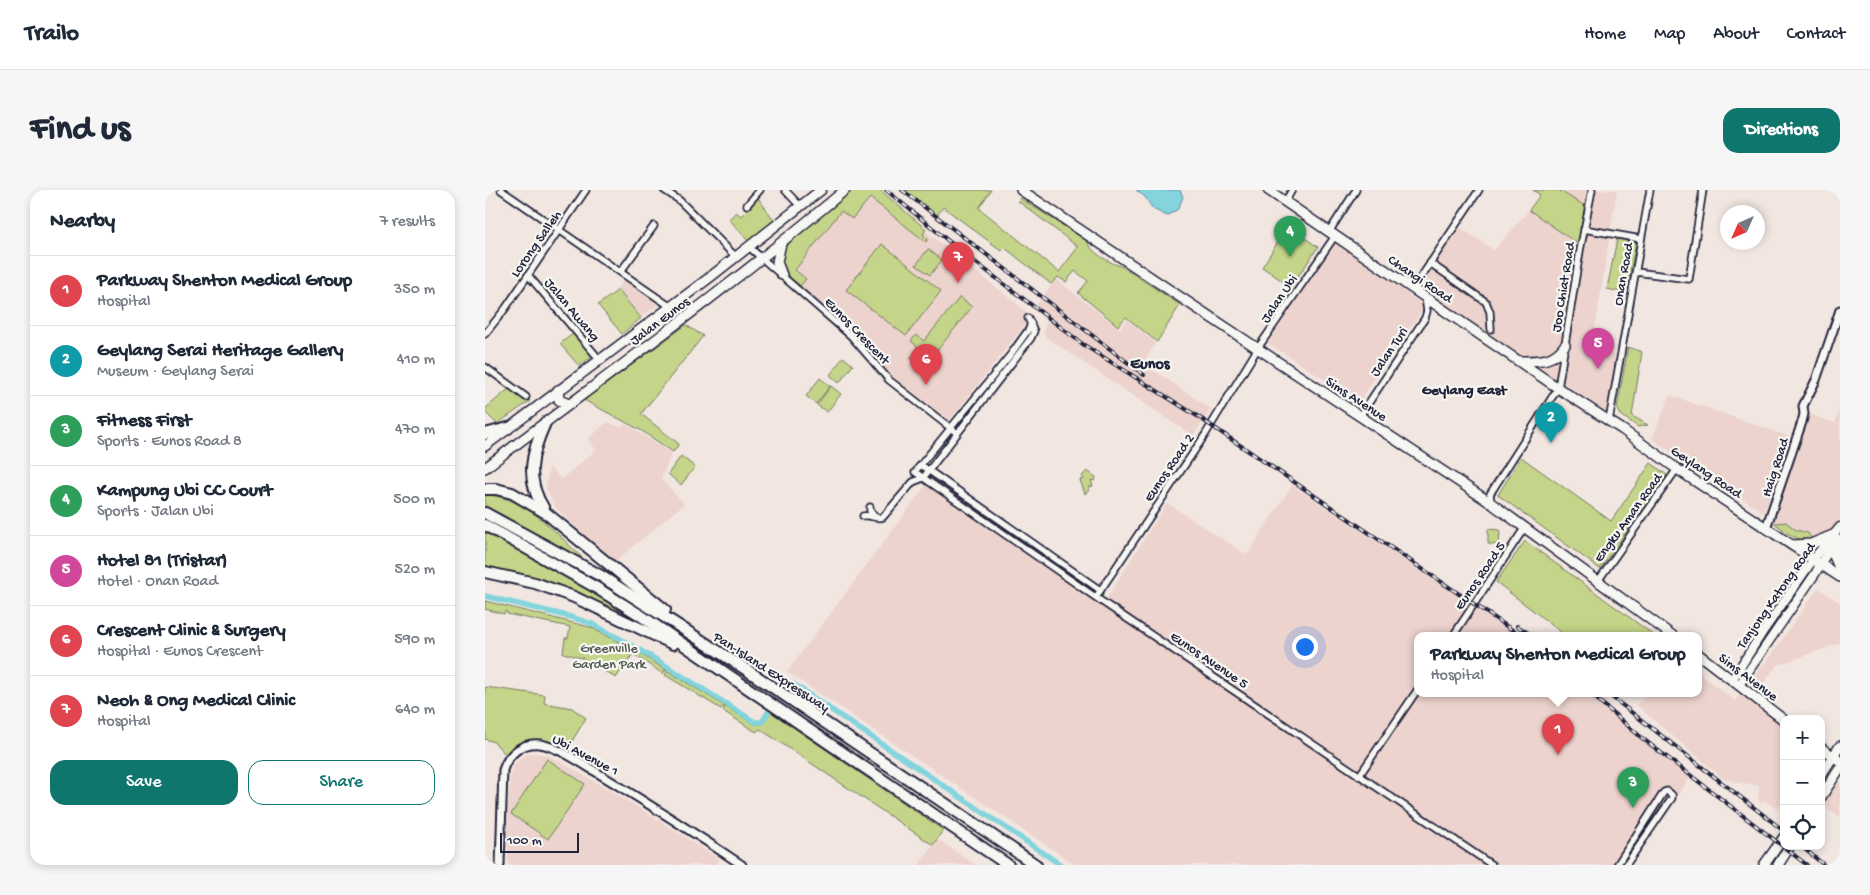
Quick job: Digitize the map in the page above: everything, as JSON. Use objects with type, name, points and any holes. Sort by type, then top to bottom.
[{"type":"highway","points":[[545,423],[533,454],[531,473],[538,500],[546,513]]},
{"type":"highway","points":[[485,434],[508,428]]},
{"type":"highway","points":[[485,489],[496,489],[512,493],[546,513],[696,637]]},
{"type":"highway","name":"Pan-Island Expressway","points":[[485,513],[1008,865]]},
{"type":"highway","name":"Pan-Island Expressway","points":[[485,525],[526,541],[601,576],[808,710],[1036,865]]},
{"type":"highway","points":[[485,572],[535,583],[574,597],[691,650]]},
{"type":"main road","name":"Jalan Eunos","points":[[485,446],[671,307],[821,190]]},
{"type":"main road","name":"Jalan Eunos","points":[[485,468],[721,291],[845,190]]},
{"type":"main road","name":"Sims Avenue","points":[[1021,190],[1491,503],[1668,632]]},
{"type":"main road","name":"Changi Road","points":[[1268,190],[1558,388]]},
{"type":"main road","points":[[781,243],[777,262],[782,275]]},
{"type":"main road","points":[[709,278],[713,277],[720,280],[721,291]]},
{"type":"main road","points":[[1520,361],[1551,359],[1565,345]]},
{"type":"main road","name":"Geylang Road","points":[[1558,388],[1840,577]]},
{"type":"main road","points":[[558,390],[559,400],[569,404]]},
{"type":"main road","name":"Tanjong Katong Road","points":[[1736,682],[1817,562],[1837,537],[1840,527]]},
{"type":"main road","points":[[1792,545],[1811,544],[1837,537],[1834,556],[1840,570]]},
{"type":"main road","name":"Sims Avenue","points":[[1702,657],[1780,717]]},
{"type":"main road","points":[[1825,771],[1836,759],[1840,746]]},
{"type":"main road","points":[[1825,751],[1836,759]]},
{"type":"main road","points":[[1825,791],[1840,768]]},
{"type":"main road","points":[[1830,783],[1840,780]]},
{"type":"main road","points":[[1764,865],[1780,843]]},
{"type":"main road","points":[[1778,865],[1787,850]]},
{"type":"street","points":[[501,190],[671,307]]},
{"type":"street","name":"Lorong Salleh","points":[[485,334],[560,230],[586,190]]},
{"type":"street","points":[[664,190],[679,200],[736,257]]},
{"type":"street","points":[[747,205],[760,190]]},
{"type":"street","points":[[785,190],[800,206]]},
{"type":"street","points":[[1413,289],[1479,190]]},
{"type":"street","name":"Joo Chiat Road","points":[[1558,388],[1592,190]]},
{"type":"street","name":"Onan Road","points":[[1609,421],[1650,190]]},
{"type":"street","points":[[1636,272],[1689,279],[1703,190]]},
{"type":"street","points":[[1285,202],[1290,191]]},
{"type":"street","name":"Jalan Ubi","points":[[1258,348],[1332,234],[1355,191]]},
{"type":"street","points":[[621,271],[654,226]]},
{"type":"street","points":[[1584,229],[1641,240]]},
{"type":"street","name":"Eunos Crescent","points":[[749,247],[851,336],[889,380],[957,433]]},
{"type":"street","points":[[1430,263],[1486,302],[1490,312],[1491,329]]},
{"type":"street","name":"Jalan Awang","points":[[528,275],[600,360]]},
{"type":"street","name":"Jalan Turi","points":[[1360,416],[1425,318],[1427,311],[1425,297]]},
{"type":"street","name":"Haig Road","points":[[1766,528],[1840,310]]},
{"type":"street","points":[[863,516],[868,514],[881,518],[913,482],[923,478],[1031,338],[1034,331],[1030,321],[1029,329],[1011,354],[915,472],[913,482]]},
{"type":"street","name":"Eunos Road 2","points":[[1096,597],[1205,435],[1258,348]]},
{"type":"street","points":[[485,367],[526,397]]},
{"type":"street","points":[[1491,503],[1490,494],[1558,388]]},
{"type":"street","points":[[921,465],[1101,590]]},
{"type":"street","name":"Engku Aman Road","points":[[1598,581],[1677,469]]},
{"type":"street","name":"Eunos Avenue 5","points":[[915,472],[1359,776],[1493,865]]},
{"type":"street","points":[[870,507],[870,511],[876,517]]},
{"type":"street","name":"Eunos Road 5","points":[[1456,632],[1525,527]]},
{"type":"street","points":[[1359,776],[1414,695]]},
{"type":"street","name":"Ubi Avenue 1","points":[[500,865],[503,770],[508,758],[514,752],[523,746],[533,744],[550,747],[587,767],[676,821],[742,865]]},
{"type":"street","points":[[1617,865],[1664,792],[1667,791],[1672,795],[1671,800],[1626,865]]},
{"type":"shaded area","points":[[851,190],[874,190],[1032,316],[949,421],[893,377],[838,317],[782,271]]},
{"type":"shaded area","points":[[1564,190],[1617,190],[1592,348],[1617,355],[1606,413],[1418,286],[1458,226],[1494,250],[1529,210],[1578,244],[1585,206],[1564,193]]},
{"type":"shaded area","points":[[1334,242],[1425,306],[1359,402],[1268,343]]},
{"type":"shaded area","points":[[1056,279],[1120,329],[1127,320],[1156,343],[1143,363],[1211,409],[1193,436],[1047,338],[1043,332],[1047,321],[1033,309]]},
{"type":"shaded area","points":[[625,280],[660,304],[641,317],[617,288]]},
{"type":"shaded area","points":[[1670,395],[1790,437],[1764,513],[1652,439]]},
{"type":"shaded area","points":[[1840,409],[1840,568],[1769,521],[1809,414],[1835,423]]},
{"type":"shaded area","points":[[607,422],[621,427],[625,424],[672,453],[661,479],[684,504],[613,563],[555,507],[546,488],[549,466],[561,479],[596,450],[588,439]]},
{"type":"shaded area","points":[[926,485],[1101,607],[1167,503],[1247,555],[1292,485],[1512,632],[1414,632],[1414,697],[1597,697],[1690,777],[1630,865],[1076,865],[787,672]]},
{"type":"shaded area","points":[[1818,588],[1840,603],[1840,643],[1778,665],[1751,698],[1780,723],[1780,805],[1777,809],[1764,800],[1761,803],[1758,800],[1759,786],[1724,779],[1636,705],[1644,697],[1702,697],[1702,675],[1735,701],[1776,648]]},
{"type":"shaded area","points":[[527,754],[546,755],[563,763],[636,806],[719,859],[715,865],[508,865],[507,815],[511,773],[514,765],[521,758]]},
{"type":"shaded area","points":[[1838,783],[1840,783],[1840,817],[1825,806],[1825,800]]},
{"type":"shaded area","points":[[937,839],[976,865],[919,865]]},
{"type":"green space","points":[[851,190],[880,190],[926,229],[923,235],[928,239],[926,242],[870,198],[852,219],[841,211],[795,270],[806,279],[800,286],[782,271],[781,253],[784,247]]},
{"type":"green space","points":[[905,190],[991,190],[979,208],[1059,272],[1078,247],[1018,201],[1020,198],[1087,241],[1089,246],[1102,257],[1123,267],[1180,305],[1157,342],[1126,317],[1118,326],[1078,293],[1088,281],[1075,271],[1066,282],[1058,277],[1051,284],[1005,248],[1002,251],[943,207],[937,216]]},
{"type":"green space","points":[[1533,190],[1561,190],[1585,206],[1578,244],[1529,210],[1540,195]]},
{"type":"green space","points":[[756,195],[774,220],[748,241],[729,219],[736,212],[741,216],[749,208],[747,205]]},
{"type":"green space","points":[[1288,226],[1318,247],[1291,287],[1262,267]]},
{"type":"green space","points":[[1617,239],[1636,243],[1626,293],[1607,289]]},
{"type":"green space","points":[[882,244],[941,291],[906,336],[846,290]]},
{"type":"green space","points":[[928,249],[942,260],[930,275],[916,265]]},
{"type":"green space","points":[[618,290],[641,318],[622,334],[598,305]]},
{"type":"green space","points":[[960,297],[972,307],[923,368],[910,358],[919,348],[911,341],[916,335],[924,341]]},
{"type":"green space","points":[[686,325],[703,336],[641,414],[679,444],[673,452],[642,431],[584,400]]},
{"type":"green space","points":[[575,332],[595,355],[579,366],[560,344]]},
{"type":"green space","points":[[1628,347],[1642,352],[1632,416],[1648,425],[1638,427],[1621,415],[1617,408]]},
{"type":"green space","points":[[843,357],[853,365],[839,383],[830,375]]},
{"type":"green space","points":[[820,378],[830,386],[816,404],[806,396]]},
{"type":"green space","points":[[831,386],[841,394],[827,412],[817,405]]},
{"type":"green space","points":[[511,387],[530,401],[497,424],[485,412],[485,409]]},
{"type":"green space","points":[[681,456],[695,467],[681,485],[668,474]]},
{"type":"green space","points":[[1521,457],[1611,521],[1651,463],[1667,475],[1600,569],[1498,495]]},
{"type":"green space","points":[[1087,471],[1096,477],[1095,481],[1091,480],[1093,486],[1089,487],[1085,494],[1080,480],[1084,479],[1082,476]]},
{"type":"green space","points":[[485,495],[501,497],[529,510],[589,564],[485,506]]},
{"type":"green space","points":[[1786,522],[1796,530],[1808,533],[1812,541],[1797,538],[1787,533],[1775,523]]},
{"type":"green space","points":[[1488,529],[1500,530],[1499,545],[1488,544]]},
{"type":"green space","points":[[485,531],[575,580],[620,608],[618,611],[565,588],[485,565]]},
{"type":"green space","points":[[1525,541],[1650,632],[1561,632],[1496,582]]},
{"type":"green space","name":"Greenville Garden Park","points":[[485,601],[590,627],[634,650],[754,724],[762,724],[771,712],[943,830],[933,845],[760,729],[756,732],[723,711],[725,707],[721,709],[665,675],[667,672],[665,670],[663,674],[633,654],[616,678],[582,658],[563,653],[565,638],[568,638],[570,627],[507,614],[505,611],[504,614],[485,609]]},
{"type":"green space","points":[[485,687],[545,695],[544,703],[572,708],[586,718],[566,751],[550,744],[528,741],[513,748],[506,755],[494,742],[485,739]]},
{"type":"green space","points":[[547,759],[585,784],[548,839],[511,814]]},
{"type":"water","points":[[1136,190],[1180,190],[1183,197],[1178,209],[1167,216],[1153,209],[1145,197]]},
{"type":"waterway","points":[[485,596],[590,623],[660,662],[755,722],[762,722],[769,711]]},
{"type":"waterway","points":[[787,685],[793,684],[1061,865]]},
{"type":"railway","points":[[886,190],[962,252],[1084,345],[1197,416],[1515,632]]},
{"type":"railway","points":[[902,190],[1144,375]]},
{"type":"railway","points":[[1517,626],[1527,632]]},
{"type":"railway","points":[[1594,697],[1642,738],[1807,865]]},
{"type":"railway","points":[[1612,697],[1780,828]]},
{"type":"railway","points":[[1806,850],[1824,865]]},
{"type":"place","name":"Kampung Ubi CC Court","points":[[1290,257]]},
{"type":"place","name":"Neoh & Ong Medical Clinic","points":[[958,283]]},
{"type":"place","name":"Hotel 81 (Tristar)","points":[[1598,369]]},
{"type":"place","name":"Crescent Clinic & Surgery","points":[[926,385]]},
{"type":"place","name":"Geylang Serai Heritage Gallery","points":[[1551,443]]},
{"type":"place","name":"Parkway Shenton Medical Group","points":[[1558,755]]},
{"type":"place","name":"Fitness First","points":[[1633,808]]},
{"type":"district","name":"Eunos","points":[[1150,362]]},
{"type":"district","name":"Geylang East","points":[[1464,389]]}]
